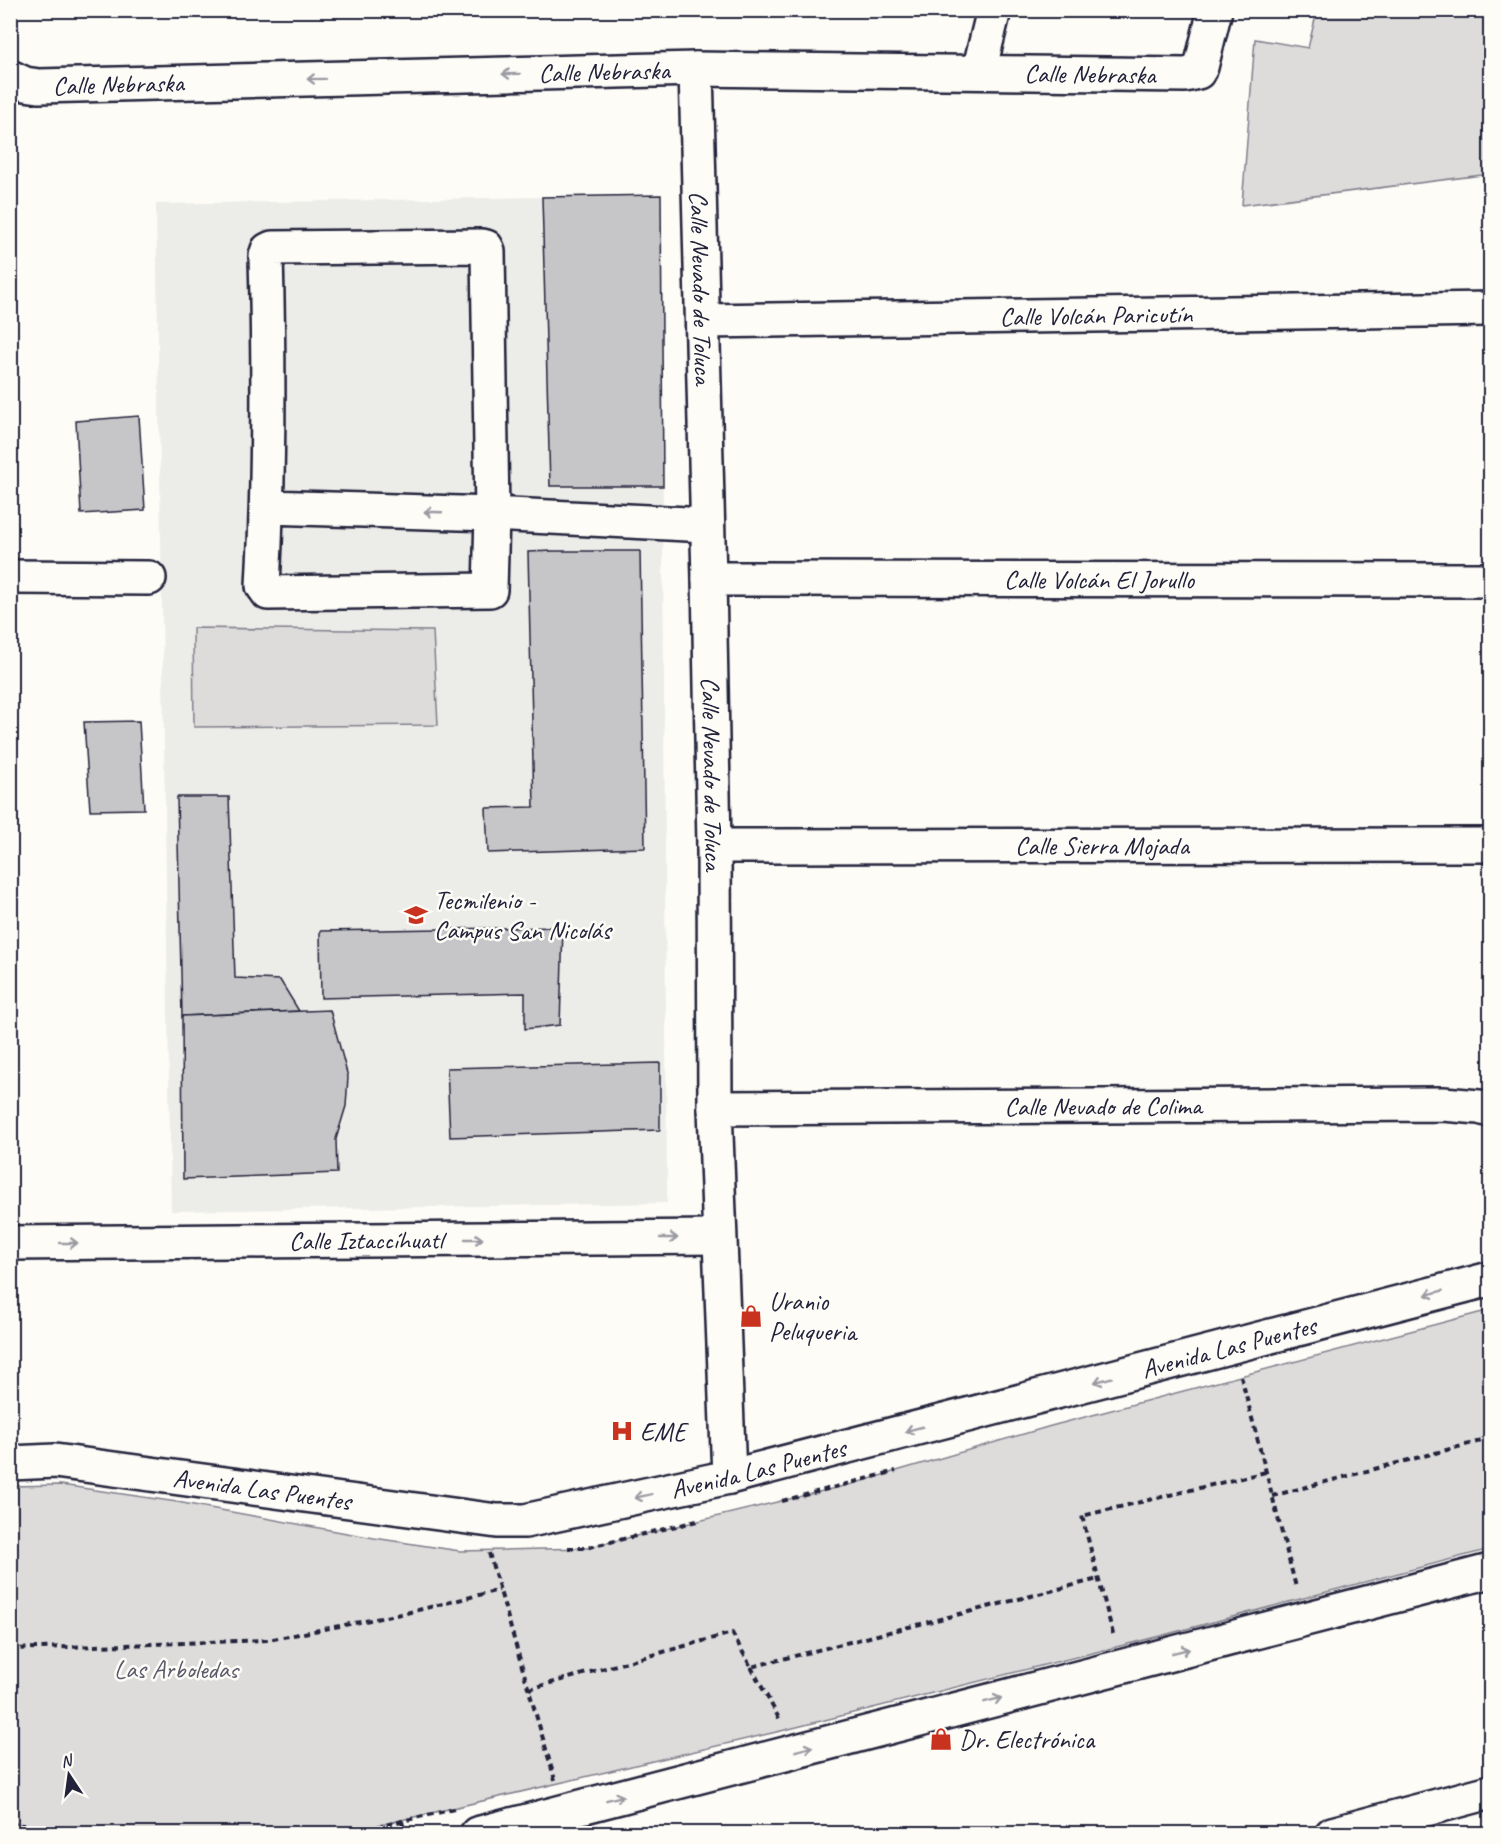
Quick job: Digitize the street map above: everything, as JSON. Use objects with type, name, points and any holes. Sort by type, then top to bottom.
[{"type":"street","points":[[979,71],[994,10]]},
{"type":"street","name":"Calle Nebraska","points":[[10,77],[24,84],[39,86],[696,69],[1185,75],[1198,72],[1204,61],[1215,10]]},
{"type":"street","name":"Calle Nevado de Toluca","points":[[696,69],[714,846],[715,1108],[729,1477]]},
{"type":"street","points":[[486,247],[488,251],[492,514],[492,588],[489,591],[268,593],[263,586],[267,507],[268,249],[486,247]]},
{"type":"street","name":"Calle Volcán Paricutín","points":[[703,321],[1491,309]]},
{"type":"street","points":[[267,507],[492,514],[707,525]]},
{"type":"street","points":[[10,577],[149,578]]},
{"type":"street","name":"Calle Volcán El Jorullo","points":[[709,579],[1491,580]]},
{"type":"street","name":"Calle Sierra Mojada","points":[[714,846],[1491,845]]},
{"type":"street","name":"Calle Nevado de Colima","points":[[715,1108],[1443,1104],[1491,1110]]},
{"type":"street","name":"Calle Iztaccíhuatl","points":[[10,1243],[719,1237]]},
{"type":"street","name":"Avenida Las Puentes","points":[[10,1463],[55,1461],[497,1521],[538,1518],[729,1477],[1491,1279]]},
{"type":"street","points":[[477,1833],[1491,1571]]},
{"type":"street","points":[[1332,1833],[1491,1792]]},
{"type":"path","points":[[1240,1376],[1296,1588]]},
{"type":"path","points":[[1272,1496],[1477,1442],[1491,1435]]},
{"type":"path","points":[[1113,1635],[1082,1516],[1266,1472]]},
{"type":"path","points":[[489,1550],[529,1689],[568,1809]]},
{"type":"path","points":[[751,1667],[1098,1579]]},
{"type":"path","points":[[10,1649],[268,1641],[406,1613],[500,1590]]},
{"type":"path","points":[[529,1689],[732,1633],[785,1730]]},
{"type":"path","points":[[402,1821],[405,1833]]},
{"type":"path","points":[[10,1823],[81,1833]]},
{"type":"shaded area","name":"Tecmilenio - Campus San Nicolás","points":[[661,195],[667,1203],[171,1211],[156,204]]},
{"type":"green space","points":[[1317,11],[1490,11],[1490,174],[1242,205],[1255,39],[1308,48]]},
{"type":"green space","points":[[193,628],[433,631],[438,725],[194,727]]},
{"type":"green space","name":"Las Arboledas","points":[[1490,1310],[1490,1549],[1160,1636],[785,1730],[346,1833],[81,1834],[11,1823],[11,1486],[61,1485],[177,1502],[374,1538],[460,1551],[586,1548],[852,1484],[1051,1426]]},
{"type":"building","points":[[661,195],[663,486],[550,486],[542,197]]},
{"type":"building","points":[[139,416],[145,510],[81,514],[76,421]]},
{"type":"building","points":[[640,551],[645,848],[488,853],[486,808],[534,807],[528,552]]},
{"type":"building","points":[[139,721],[144,809],[90,810],[84,722]]},
{"type":"building","points":[[177,797],[229,797],[235,978],[280,980],[299,1011],[182,1016]]},
{"type":"building","points":[[563,927],[560,1025],[525,1029],[525,993],[321,998],[320,931]]},
{"type":"building","points":[[330,1010],[348,1077],[346,1106],[336,1139],[337,1173],[183,1179],[182,1016]]},
{"type":"building","points":[[660,1063],[660,1130],[450,1137],[447,1068]]},
{"type":"place","name":"Tecmilenio - Campus San Nicolás","points":[[416,915]]},
{"type":"place","name":"Uranio Peluqueria","points":[[751,1316]]},
{"type":"place","name":"EME","points":[[622,1431]]},
{"type":"place","name":"Dr. Electrónica","points":[[941,1739]]}]
